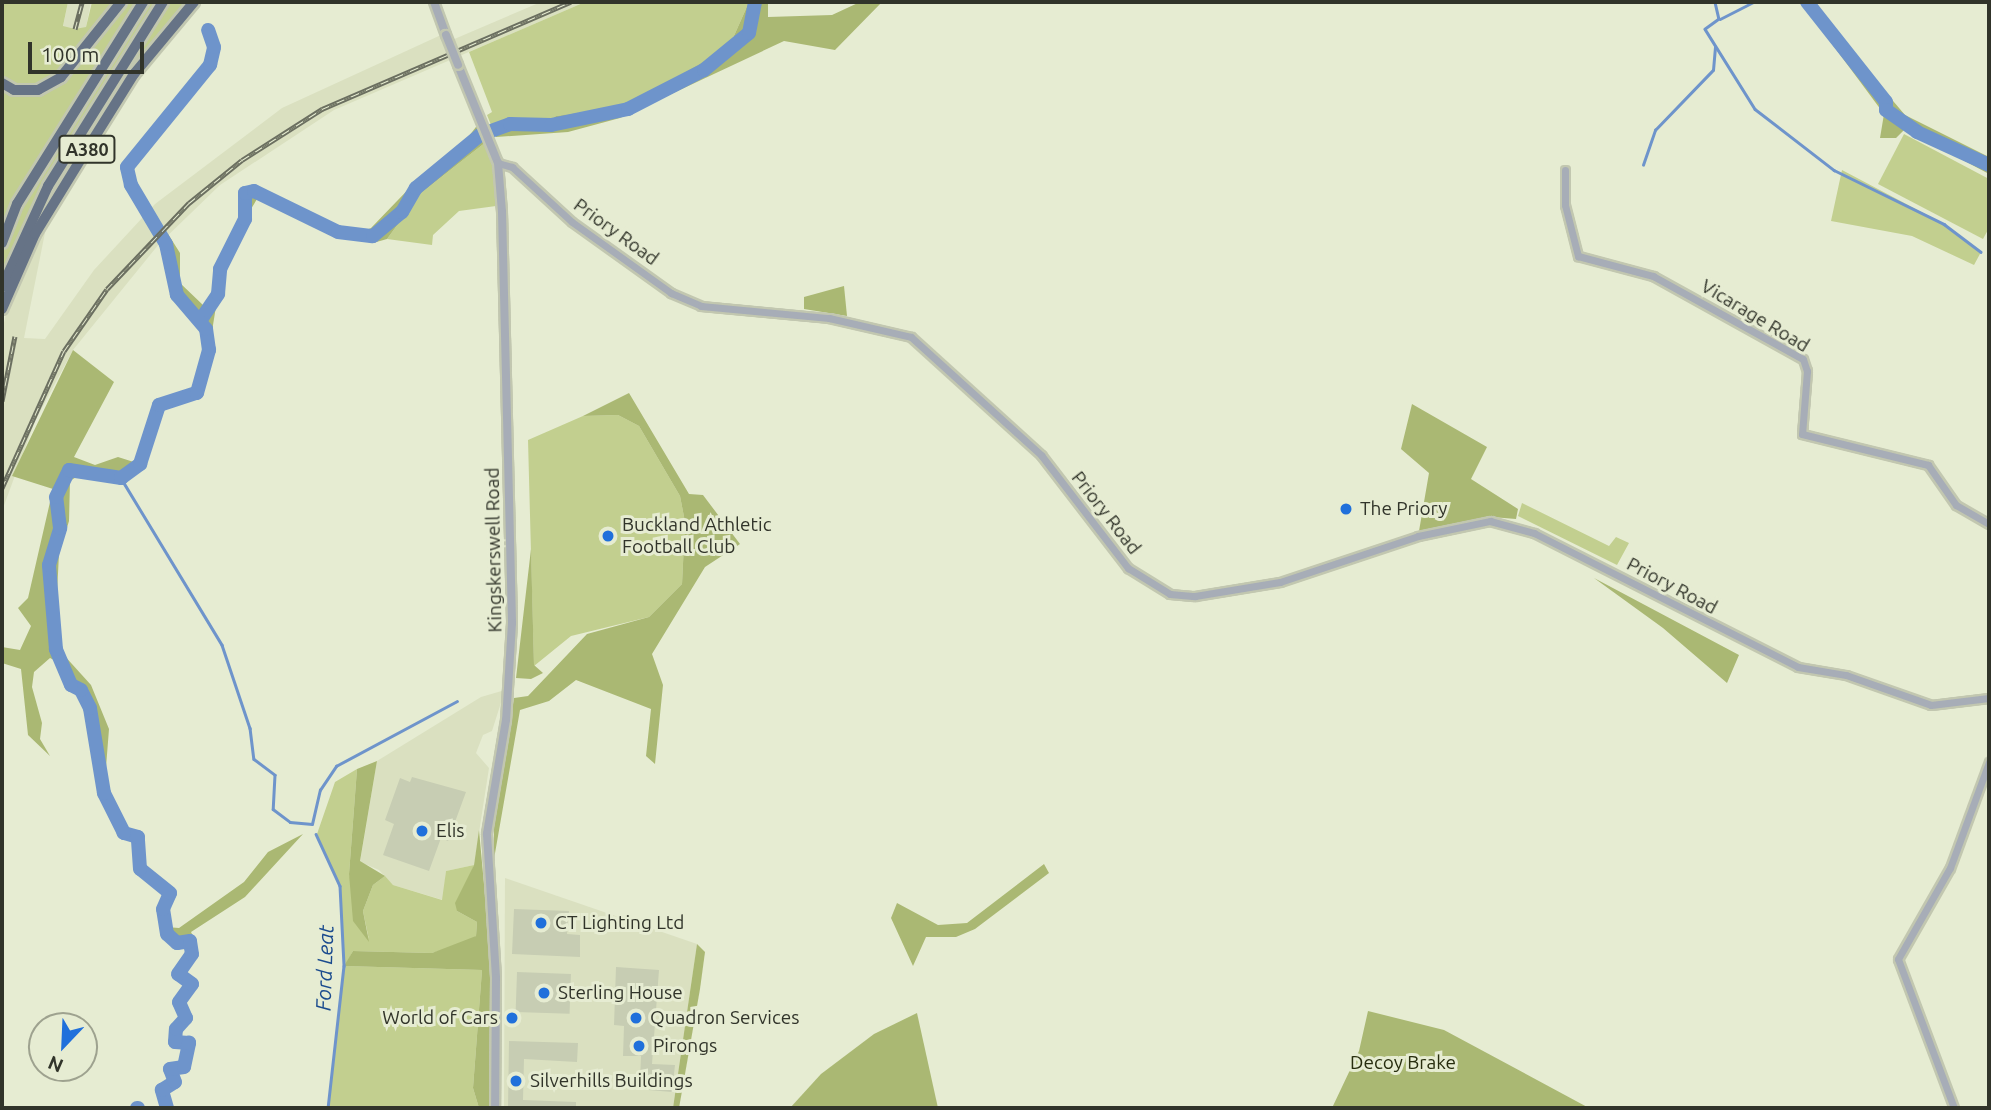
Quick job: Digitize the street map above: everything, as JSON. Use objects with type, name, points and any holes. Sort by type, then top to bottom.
[{"type":"highway","points":[[2,83],[13,90],[38,90],[61,77],[121,2]]},
{"type":"highway","name":"A380","points":[[2,243],[18,204],[143,2]]},
{"type":"highway","name":"A380","points":[[2,286],[55,175],[163,2]]},
{"type":"highway","name":"A380","points":[[2,309],[35,234],[134,74],[194,2]]},
{"type":"street","name":"Kingskerswell Road","points":[[434,2],[458,65],[491,138],[498,163],[512,623],[506,720],[488,834],[496,978],[495,1108]]},
{"type":"street","name":"Priory Road","points":[[498,163],[512,167],[572,222],[671,293],[701,306],[829,318],[911,337],[1041,455],[1128,568],[1170,594],[1204,595],[1280,582],[1406,539],[1490,521],[1534,533],[1798,667],[1846,676],[1931,705],[1989,698]]},
{"type":"street","name":"Vicarage Road","points":[[1564,170],[1565,205],[1578,256],[1653,276],[1803,359],[1807,370],[1802,434],[1928,465],[1956,505],[1989,524]]},
{"type":"street","points":[[1954,1108],[1898,959],[1950,868],[1989,762]]},
{"type":"shaded area","points":[[68,2],[91,2],[24,338],[45,339],[94,270],[155,204],[282,108],[441,35],[445,43],[541,2],[585,2],[334,110],[220,185],[159,244],[73,350],[35,421],[2,511],[2,333]]},
{"type":"shaded area","points":[[505,690],[492,731],[483,735],[476,753],[489,768],[474,865],[446,871],[443,900],[393,885],[379,870],[360,862],[377,761],[481,697]]},
{"type":"shaded area","points":[[505,878],[697,944],[673,1108],[504,1108]]},
{"type":"green space","points":[[2,2],[68,2],[63,26],[75,29],[86,27],[92,2],[116,2],[58,74],[38,86],[14,86],[2,79]]},
{"type":"green space","points":[[127,2],[138,2],[15,203],[2,234],[2,87],[14,94],[61,80]]},
{"type":"green space","points":[[148,2],[159,2],[67,144],[2,279],[2,253],[21,207]]},
{"type":"green space","points":[[170,2],[188,2],[80,150],[31,234],[74,149]]},
{"type":"green space","points":[[585,2],[749,2],[729,47],[626,108],[556,116],[544,124],[491,125],[487,115],[492,112],[469,52]]},
{"type":"green space","points":[[749,2],[768,2],[768,17],[832,15],[860,2],[882,2],[835,50],[784,41],[620,118],[568,132],[496,137],[491,125],[504,122],[544,124],[556,116],[626,107],[729,47]]},
{"type":"green space","points":[[1801,2],[1809,2],[1905,115],[1989,157],[1989,174],[1905,129],[1896,138],[1880,138],[1884,114]]},
{"type":"green space","points":[[479,123],[486,142],[421,193],[387,239],[373,243],[332,235],[257,199],[245,219],[244,186],[333,225],[361,232],[371,228],[424,173],[459,149]]},
{"type":"green space","points":[[1904,134],[1989,179],[1989,228],[1983,239],[1878,184]]},
{"type":"green space","points":[[486,142],[495,169],[496,206],[459,211],[433,235],[432,245],[387,239],[421,193]]},
{"type":"green space","points":[[1842,170],[1944,224],[1981,252],[1974,265],[1912,236],[1831,221]]},
{"type":"green space","points":[[168,234],[180,253],[180,283],[204,306],[218,294],[209,350],[197,321],[172,287],[159,244]]},
{"type":"green space","points":[[844,286],[847,316],[804,309],[804,297]]},
{"type":"green space","points":[[73,350],[114,382],[74,457],[95,465],[118,457],[140,464],[124,483],[81,474],[70,481],[69,521],[59,554],[56,612],[62,653],[91,685],[109,729],[104,793],[90,708],[60,663],[50,658],[34,672],[32,687],[42,723],[40,739],[50,756],[28,735],[21,669],[2,663],[2,647],[20,650],[31,626],[18,608],[28,598],[53,489],[12,476]]},
{"type":"green space","points":[[629,393],[689,494],[703,495],[740,544],[705,567],[652,654],[663,685],[655,764],[646,756],[651,709],[576,680],[549,701],[520,710],[494,859],[494,815],[514,698],[528,696],[587,634],[649,617],[682,584],[685,522],[680,496],[639,426],[618,415],[583,416]]},
{"type":"green space","points":[[1412,404],[1487,447],[1471,479],[1518,509],[1516,519],[1492,517],[1419,531],[1429,473],[1401,449]]},
{"type":"green space","name":"Buckland Athletic Football Club","points":[[618,415],[639,426],[680,496],[685,522],[682,584],[649,617],[571,636],[534,666],[528,440],[583,416]]},
{"type":"green space","points":[[1522,503],[1609,546],[1616,537],[1629,543],[1617,565],[1518,516]]},
{"type":"green space","points":[[531,549],[534,665],[543,673],[531,679],[516,678]]},
{"type":"green space","points":[[1594,578],[1739,655],[1727,683],[1663,628]]},
{"type":"green space","points":[[377,761],[360,861],[385,876],[373,885],[363,911],[369,942],[353,921],[349,874],[357,769]]},
{"type":"green space","points":[[357,769],[349,874],[369,940],[363,911],[373,885],[385,876],[393,885],[442,900],[446,871],[474,865],[457,911],[477,922],[476,936],[467,943],[432,953],[353,951],[345,966],[482,970],[473,1088],[479,1108],[328,1108],[344,966],[340,886],[317,834],[335,782]]},
{"type":"green space","points":[[479,830],[492,971],[490,1108],[479,1108],[473,1088],[482,970],[344,966],[353,951],[432,953],[476,936],[477,922],[457,911],[455,903],[474,865]]},
{"type":"green space","points":[[303,834],[245,897],[191,932],[197,944],[192,954],[164,937],[166,927],[179,928],[244,882],[268,852]]},
{"type":"green space","points":[[1044,864],[1049,873],[975,929],[956,937],[926,937],[913,966],[891,918],[897,903],[938,925],[967,923]]},
{"type":"green space","points":[[697,944],[705,952],[700,989],[679,1108],[673,1108]]},
{"type":"green space","name":"Decoy Brake","points":[[1368,1011],[1444,1030],[1589,1108],[1332,1108],[1359,1051]]},
{"type":"green space","points":[[917,1013],[938,1108],[790,1108],[821,1074],[874,1034]]},
{"type":"building","name":"Elis","points":[[412,777],[466,792],[448,841],[441,838],[429,871],[383,855],[394,824],[385,820],[400,778],[410,782]]},
{"type":"building","name":"CT Lighting Ltd","points":[[514,909],[569,911],[567,934],[580,935],[580,957],[512,954]]},
{"type":"building","points":[[616,967],[659,970],[652,1064],[675,1065],[672,1092],[648,1090],[649,1082],[640,1081],[641,1056],[623,1056],[624,1026],[614,1025]]},
{"type":"building","name":"Sterling House","points":[[517,972],[571,974],[570,1014],[516,1012]]},
{"type":"building","name":"Silverhills Buildings","points":[[509,1041],[578,1043],[577,1062],[524,1059],[523,1100],[576,1102],[576,1108],[508,1108]]},
{"type":"waterway","points":[[202,318],[218,294],[220,269],[245,219],[245,193],[254,191],[338,232],[373,236],[402,212],[416,188],[480,135],[510,124],[551,125],[628,109],[704,70],[749,33],[755,2]]},
{"type":"waterway","points":[[1715,2],[1719,19],[1705,29],[1755,109],[1834,170],[1944,224],[1981,252]]},
{"type":"waterway","points":[[1720,19],[1754,2]]},
{"type":"waterway","points":[[1807,2],[1886,102],[1886,110],[1917,132],[1989,165]]},
{"type":"waterway","points":[[167,1108],[162,1090],[175,1082],[170,1069],[184,1067],[189,1043],[175,1042],[176,1029],[186,1018],[179,1002],[192,984],[178,974],[192,954],[190,941],[177,943],[167,934],[163,909],[170,893],[140,869],[138,837],[124,833],[104,793],[90,708],[81,690],[71,685],[56,649],[49,565],[60,528],[56,497],[69,470],[121,478],[140,464],[159,405],[197,393],[209,350],[206,329],[177,295],[166,244],[131,185],[127,167],[210,65],[214,47],[208,30]]},
{"type":"waterway","points":[[1643,165],[1655,130],[1713,70],[1715,47]]},
{"type":"waterway","points":[[121,478],[222,645],[250,728],[254,759],[275,775],[273,809],[290,822],[312,824]]},
{"type":"waterway","name":"Ford Leat","points":[[312,824],[320,790],[336,766],[457,701]]},
{"type":"waterway","name":"Ford Leat","points":[[316,834],[340,886],[344,966],[328,1108]]},
{"type":"railway","points":[[75,29],[82,2]]},
{"type":"railway","points":[[2,488],[64,351],[107,289],[189,203],[242,160],[322,109],[571,2]]},
{"type":"railway","points":[[2,401],[15,336]]},
{"type":"place","name":"The Priory","points":[[1346,509]]},
{"type":"place","name":"Buckland Athletic Football Club","points":[[608,536]]},
{"type":"place","name":"Elis","points":[[422,831]]},
{"type":"place","name":"CT Lighting Ltd","points":[[541,923]]},
{"type":"place","name":"Sterling House","points":[[544,993]]},
{"type":"place","name":"World of Cars","points":[[512,1018]]},
{"type":"place","name":"Quadron Services","points":[[636,1018]]},
{"type":"place","name":"Pirongs","points":[[639,1046]]},
{"type":"place","name":"Silverhills Buildings","points":[[516,1081]]}]
